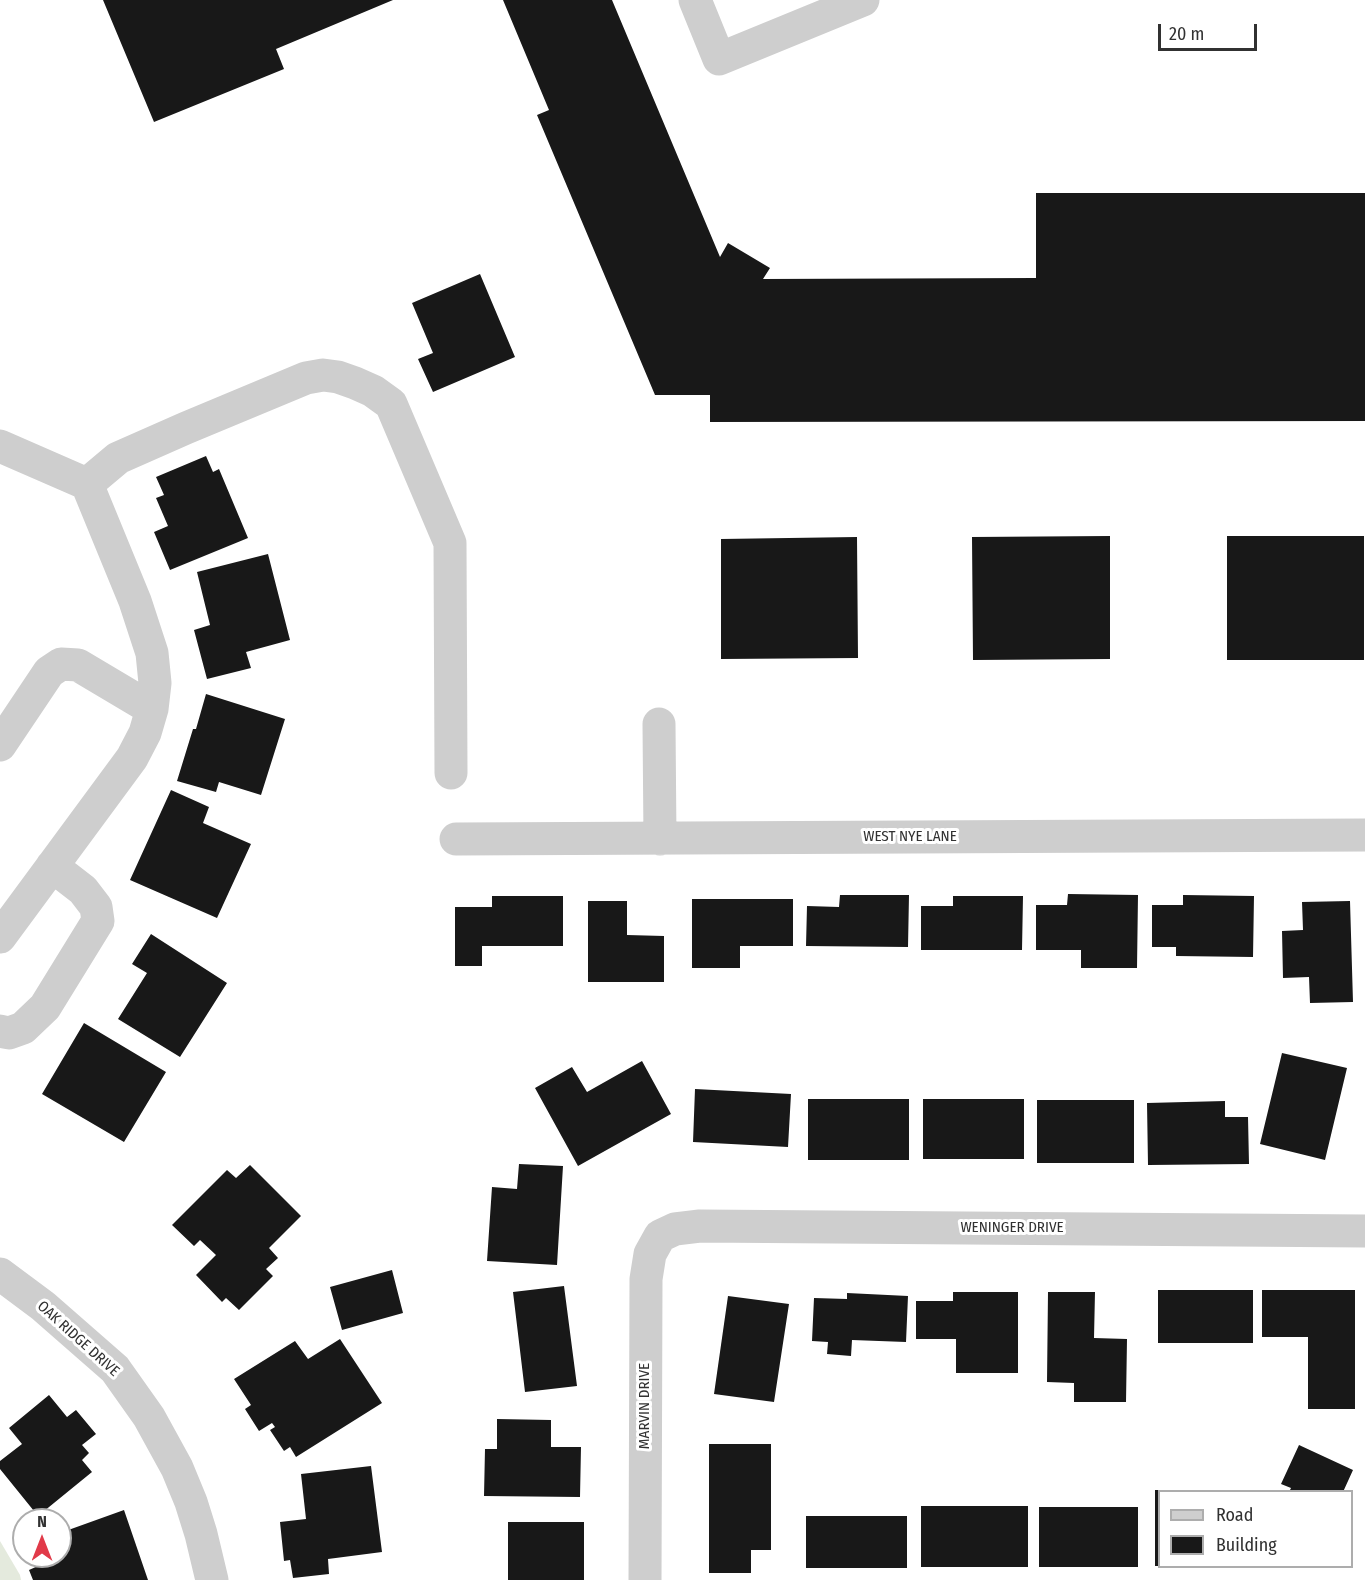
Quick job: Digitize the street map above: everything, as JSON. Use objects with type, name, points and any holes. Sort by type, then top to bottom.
[{"type":"street","points":[[695,0],[719,59],[863,0]]},
{"type":"street","points":[[87,484],[118,459],[306,378],[323,375],[338,376],[373,391],[391,404],[450,543],[451,772]]},
{"type":"street","points":[[0,446],[87,484],[135,601],[152,653],[155,683],[152,709],[145,733],[132,758],[0,937]]},
{"type":"street","points":[[0,745],[49,672],[61,664],[78,665],[152,709]]},
{"type":"street","points":[[659,724],[660,838]]},
{"type":"street","name":"WEST NYE LANE","points":[[456,839],[1365,835]]},
{"type":"street","points":[[0,1031],[9,1033],[23,1028],[45,1007],[98,921],[96,907],[83,890],[52,866]]},
{"type":"street","name":"WENINGER DRIVE","points":[[660,1236],[675,1229],[700,1226],[1365,1231]]},
{"type":"street","name":"MARVIN DRIVE","points":[[645,1580],[646,1279],[650,1254],[660,1236]]},
{"type":"street","name":"OAK RIDGE DRIVE","points":[[0,1274],[43,1306],[115,1369],[149,1417],[177,1468],[191,1502],[212,1580]]},
{"type":"shaded area","points":[[0,1541],[12,1561],[12,1568],[16,1568],[21,1580],[0,1580]]},
{"type":"building","points":[[103,0],[393,0],[276,49],[284,69],[154,122]]},
{"type":"building","points":[[503,0],[612,0],[720,257],[728,243],[770,268],[763,279],[1036,278],[1036,193],[1365,193],[1365,421],[710,422],[710,395],[655,395],[537,115],[549,110]]},
{"type":"building","points":[[480,274],[515,357],[433,392],[418,359],[433,353],[412,303]]},
{"type":"building","points":[[206,456],[213,472],[219,469],[248,538],[170,570],[154,532],[168,526],[156,498],[164,495],[156,477]]},
{"type":"building","points":[[1110,536],[1110,659],[973,660],[972,537]]},
{"type":"building","points":[[1227,536],[1364,536],[1364,660],[1227,660]]},
{"type":"building","points":[[857,537],[858,658],[721,659],[721,539]]},
{"type":"building","points":[[268,554],[290,640],[246,652],[251,668],[207,679],[194,630],[210,625],[197,572]]},
{"type":"building","points":[[206,694],[285,719],[261,795],[219,782],[216,792],[177,781]]},
{"type":"building","points":[[171,790],[209,807],[203,823],[251,844],[217,918],[130,880]]},
{"type":"building","points":[[1068,894],[1138,895],[1137,968],[1081,968],[1081,950],[1036,950],[1036,905],[1067,905]]},
{"type":"building","points":[[840,895],[909,895],[908,947],[806,946],[807,906],[839,907]]},
{"type":"building","points":[[1183,895],[1254,896],[1253,957],[1176,956],[1176,947],[1152,947],[1152,905],[1183,905]]},
{"type":"building","points":[[492,896],[563,896],[563,946],[482,946],[482,966],[455,966],[455,907],[492,907]]},
{"type":"building","points":[[953,896],[1023,896],[1022,950],[921,950],[921,906],[953,906]]},
{"type":"building","points":[[692,899],[793,899],[793,946],[740,946],[740,968],[692,968]]},
{"type":"building","points":[[588,901],[627,901],[627,935],[664,936],[664,982],[588,982]]},
{"type":"building","points":[[1350,901],[1353,1002],[1310,1003],[1309,977],[1283,978],[1282,931],[1303,930],[1302,902]]},
{"type":"building","points":[[151,934],[227,983],[180,1057],[118,1019],[147,973],[132,964]]},
{"type":"building","points":[[84,1023],[166,1072],[124,1142],[42,1094]]},
{"type":"building","points":[[1282,1053],[1347,1068],[1325,1160],[1260,1144]]},
{"type":"building","points":[[642,1061],[671,1114],[578,1166],[535,1088],[572,1067],[587,1092]]},
{"type":"building","points":[[695,1089],[791,1094],[788,1147],[693,1142]]},
{"type":"building","points":[[808,1099],[909,1099],[909,1160],[808,1160]]},
{"type":"building","points":[[923,1099],[1024,1099],[1024,1159],[923,1159]]},
{"type":"building","points":[[1037,1100],[1134,1100],[1134,1163],[1037,1163]]},
{"type":"building","points":[[1225,1101],[1225,1117],[1248,1117],[1249,1164],[1148,1165],[1147,1103]]},
{"type":"building","points":[[519,1164],[563,1166],[557,1265],[487,1261],[492,1187],[517,1189]]},
{"type":"building","points":[[250,1165],[301,1216],[269,1248],[278,1258],[266,1269],[273,1276],[239,1310],[226,1298],[222,1302],[196,1275],[216,1255],[200,1240],[194,1246],[172,1225],[227,1170],[236,1178]]},
{"type":"building","points":[[392,1270],[403,1313],[342,1330],[330,1287]]},
{"type":"building","points":[[564,1286],[577,1386],[525,1392],[513,1292]]},
{"type":"building","points":[[1158,1290],[1253,1290],[1253,1343],[1158,1343]]},
{"type":"building","points":[[1262,1290],[1355,1290],[1355,1409],[1308,1409],[1308,1337],[1262,1337]]},
{"type":"building","points":[[953,1292],[1018,1292],[1018,1373],[956,1373],[956,1339],[916,1339],[916,1301],[953,1301]]},
{"type":"building","points":[[1048,1292],[1095,1292],[1094,1338],[1127,1339],[1126,1402],[1074,1402],[1074,1383],[1047,1382]]},
{"type":"building","points":[[847,1293],[908,1296],[906,1342],[852,1340],[851,1356],[827,1354],[828,1342],[812,1341],[814,1298],[847,1299]]},
{"type":"building","points":[[728,1296],[789,1304],[774,1402],[714,1394]]},
{"type":"building","points":[[340,1339],[382,1403],[296,1457],[290,1447],[284,1451],[270,1430],[275,1427],[272,1423],[259,1431],[245,1409],[251,1405],[234,1379],[295,1341],[308,1359]]},
{"type":"building","points":[[49,1395],[67,1417],[76,1410],[96,1434],[82,1445],[89,1453],[82,1460],[92,1472],[48,1508],[32,1508],[0,1469],[0,1461],[22,1444],[9,1428]]},
{"type":"building","points":[[497,1419],[551,1420],[551,1447],[581,1447],[580,1497],[484,1496],[485,1449],[497,1449]]},
{"type":"building","points":[[709,1444],[771,1444],[771,1550],[751,1550],[751,1573],[709,1573]]},
{"type":"building","points":[[1299,1445],[1353,1470],[1344,1490],[1290,1490],[1291,1488],[1281,1484]]},
{"type":"building","points":[[371,1466],[382,1552],[328,1559],[329,1574],[293,1578],[290,1560],[284,1561],[280,1522],[306,1519],[301,1474]]},
{"type":"building","points":[[1155,1490],[1158,1490],[1158,1566],[1155,1566]]},
{"type":"building","points":[[921,1506],[1028,1506],[1028,1567],[921,1567]]},
{"type":"building","points":[[1039,1507],[1138,1507],[1138,1567],[1039,1567]]},
{"type":"building","points":[[124,1510],[148,1580],[33,1580],[29,1570],[34,1568],[72,1568],[72,1529]]},
{"type":"building","points":[[806,1516],[907,1516],[907,1568],[806,1568]]},
{"type":"building","points":[[508,1522],[584,1522],[584,1580],[508,1580]]}]
